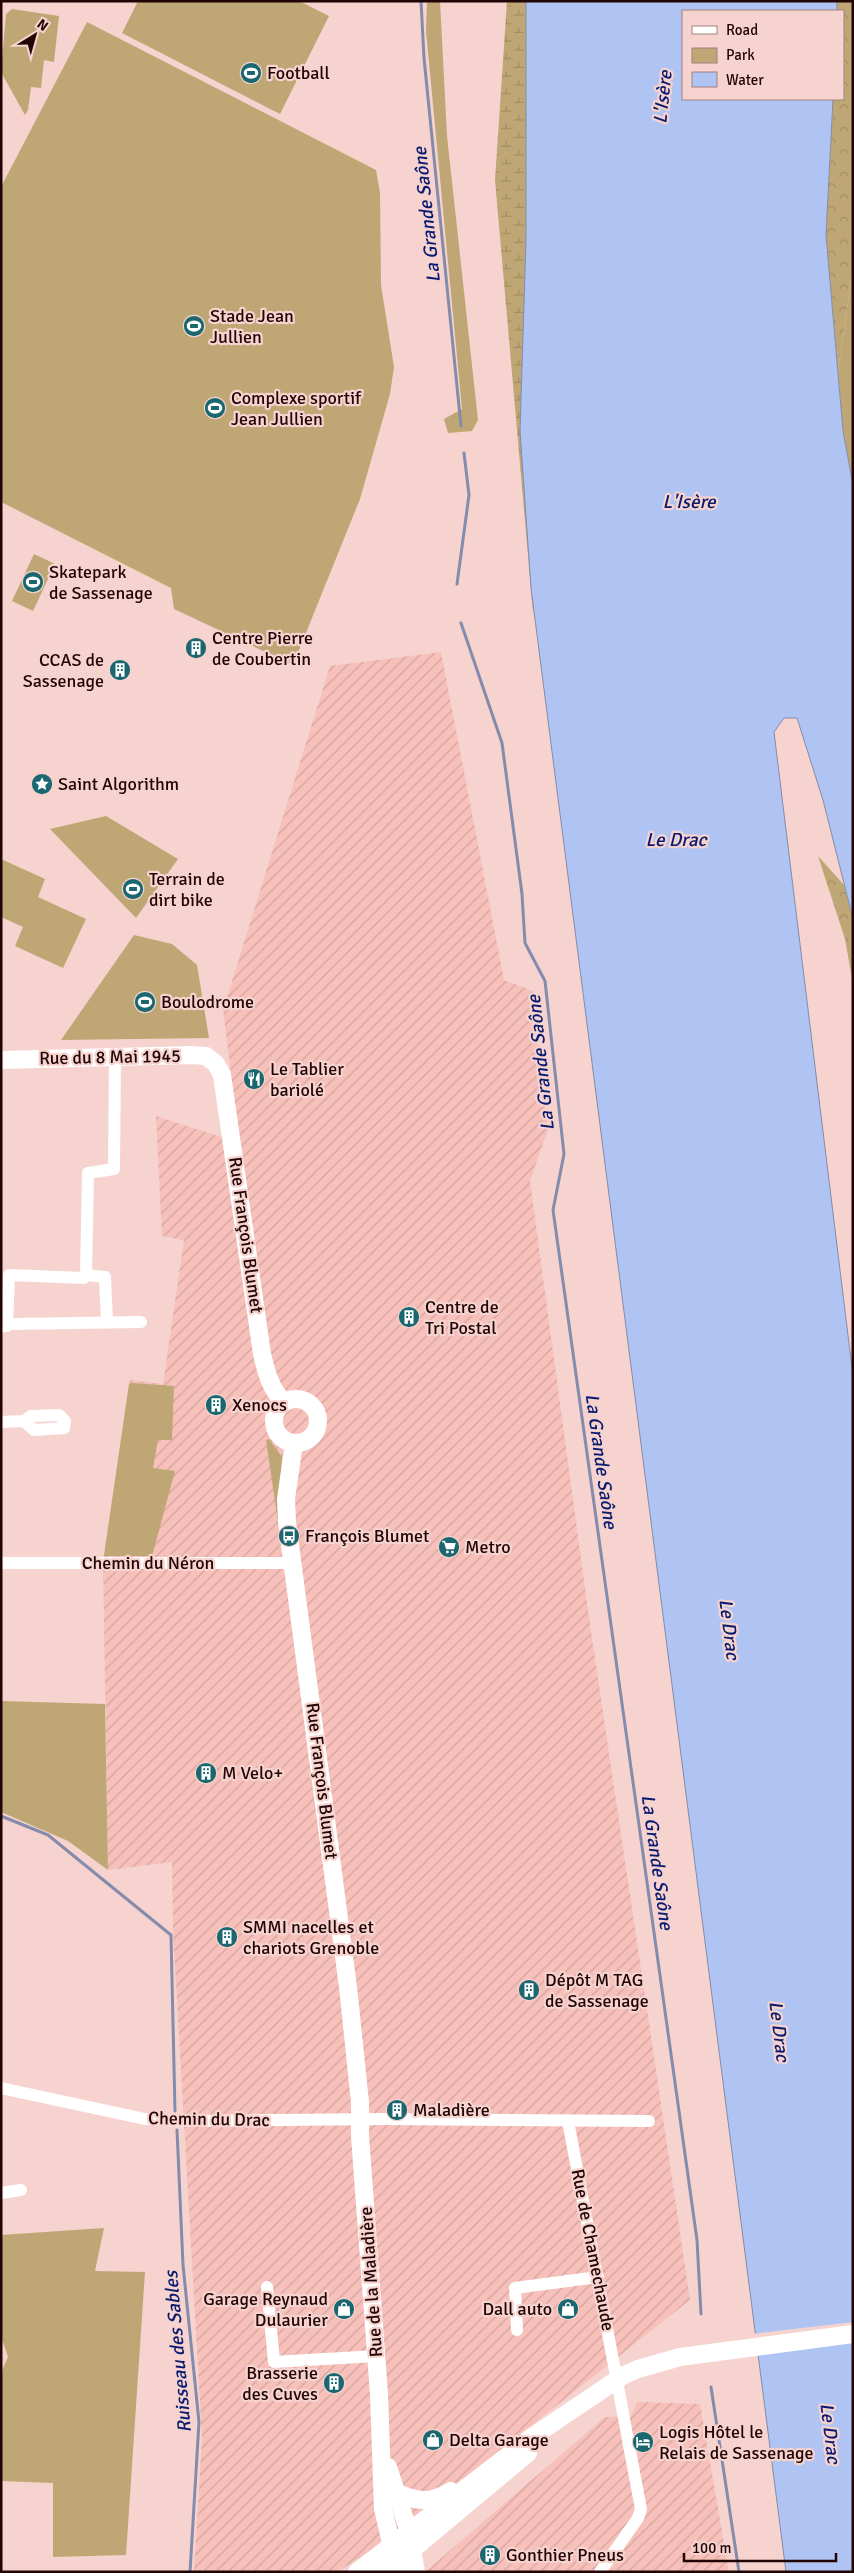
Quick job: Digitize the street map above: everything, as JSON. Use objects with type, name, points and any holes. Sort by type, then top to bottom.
[{"type":"street","name":"Rue du 8 Mai 1945","points":[[1,1060],[192,1055],[206,1056],[216,1064]]},
{"type":"street","points":[[86,1275],[88,1173],[114,1169],[115,1057]]},
{"type":"street","name":"Rue François Blumet","points":[[216,1064],[222,1075],[231,1128],[262,1354],[266,1371],[278,1397],[285,1402]]},
{"type":"street","points":[[107,1322],[105,1277],[86,1275],[84,1278],[8,1275],[4,1327],[11,1324],[140,1322]]},
{"type":"street","points":[[297,1399],[304,1400],[314,1408],[318,1420],[314,1433],[306,1441],[294,1443],[281,1437],[274,1424],[276,1411],[285,1402],[297,1399]]},
{"type":"street","points":[[1,1422],[24,1421]]},
{"type":"street","name":"Rue François Blumet","points":[[294,1443],[286,1499],[287,1522],[294,1563],[349,1994],[361,2119]]},
{"type":"street","name":"Chemin du Néron","points":[[1,1563],[294,1563]]},
{"type":"street","name":"Chemin du Drac","points":[[1,2088],[146,2119],[180,2121],[361,2119]]},
{"type":"street","points":[[361,2119],[649,2121]]},
{"type":"street","name":"Rue de la Maladière","points":[[361,2119],[382,2445],[390,2491],[411,2541],[416,2572]]},
{"type":"street","name":"Rue de Chamechaude","points":[[568,2121],[641,2509],[638,2518],[600,2572]]},
{"type":"street","points":[[1,2193],[21,2190]]},
{"type":"street","points":[[517,2330],[515,2288],[598,2277]]},
{"type":"street","points":[[266,2287],[274,2362],[376,2356]]},
{"type":"street","points":[[357,2572],[391,2563],[411,2541],[488,2470],[532,2437],[624,2375],[671,2360],[853,2334]]},
{"type":"street","points":[[411,2541],[508,2471],[579,2407]]},
{"type":"street","points":[[390,2491],[416,2501],[427,2502],[443,2496],[488,2470]]},
{"type":"street","name":"Rue de la Maladière","points":[[390,2491],[383,2509],[391,2563]]},
{"type":"shaded area","points":[[441,652],[504,980],[533,991],[548,1129],[530,1181],[589,1618],[690,2300],[379,2546],[337,2572],[194,2572],[202,2438],[173,1930],[172,1862],[108,1870],[103,1560],[130,1380],[163,1384],[184,1240],[162,1236],[156,1116],[227,1139],[239,1136],[223,1010],[330,666]]},
{"type":"shaded area","points":[[637,2402],[700,2404],[729,2572],[425,2572],[605,2417],[631,2416]]},
{"type":"green space","name":"Football","points":[[138,1],[299,1],[329,16],[280,114],[122,33]]},
{"type":"green space","points":[[427,1],[440,1],[447,136],[478,420],[472,431],[448,433],[444,419],[462,409],[426,31]]},
{"type":"green space","points":[[507,1],[534,1],[537,372],[533,612],[495,180]]},
{"type":"green space","points":[[837,1],[853,1],[853,267],[838,371],[826,235],[833,100],[844,100],[844,10],[837,10]]},
{"type":"green space","points":[[12,9],[59,16],[54,62],[44,60],[41,88],[31,87],[28,110],[25,115],[1,72],[6,14]]},
{"type":"green space","name":"Stade Jean Jullien","points":[[87,22],[376,170],[380,193],[381,285],[394,367],[390,394],[360,499],[293,665],[174,609],[171,588],[1,502],[1,187]]},
{"type":"green space","points":[[853,267],[853,485],[843,431],[838,371]]},
{"type":"green space","name":"Skatepark de Sassenage","points":[[34,554],[55,564],[33,611],[12,601]]},
{"type":"green space","name":"Terrain de dirt bike","points":[[106,816],[178,859],[136,918],[50,829]]},
{"type":"green space","points":[[818,856],[844,885],[853,919],[853,984],[845,939]]},
{"type":"green space","points":[[1,859],[45,879],[38,897],[86,919],[63,968],[15,946],[23,927],[1,917]]},
{"type":"green space","name":"Boulodrome","points":[[134,935],[172,944],[197,965],[209,1038],[61,1040]]},
{"type":"green space","points":[[129,1384],[174,1386],[172,1440],[158,1440],[153,1468],[175,1471],[152,1556],[104,1556]]},
{"type":"green space","points":[[269,1439],[282,1457],[278,1522],[266,1440]]},
{"type":"green space","points":[[1,1701],[105,1704],[108,1870],[68,1841],[1,1812]]},
{"type":"green space","points":[[104,2228],[95,2271],[145,2272],[126,2555],[53,2557],[53,2483],[1,2481],[1,2373],[8,2357],[1,2336],[1,2235]]},
{"type":"water","points":[[526,1],[837,1],[837,10],[682,10],[682,100],[833,100],[826,235],[843,431],[853,485],[853,919],[823,800],[797,718],[784,718],[774,732],[853,1376],[853,2572],[786,2572],[531,588],[520,431],[526,238]]},
{"type":"pier","points":[[853,2322],[853,2341],[755,2353],[752,2334]]},
{"type":"waterway","name":"La Grande Saône","points":[[421,1],[424,58],[461,426]]},
{"type":"waterway","name":"La Grande Saône","points":[[457,584],[469,495],[464,453]]},
{"type":"waterway","name":"La Grande Saône","points":[[461,623],[502,743],[522,894],[525,943],[545,981],[564,1154],[553,1210],[697,2240],[701,2314]]},
{"type":"waterway","name":"Ruisseau des Sables","points":[[1,1816],[48,1835],[171,1935],[175,2111]]},
{"type":"waterway","name":"Ruisseau des Sables","points":[[177,2130],[183,2265],[199,2422],[190,2572]]},
{"type":"waterway","name":"La Grande Saône","points":[[711,2387],[739,2572]]},
{"type":"place","name":"Football","points":[[251,73]]},
{"type":"place","name":"Stade Jean Jullien","points":[[194,326]]},
{"type":"place","name":"Complexe sportif Jean Jullien","points":[[215,408]]},
{"type":"place","name":"Skatepark de Sassenage","points":[[33,582]]},
{"type":"place","name":"Centre Pierre de Coubertin","points":[[196,648]]},
{"type":"place","name":"CCAS de Sassenage","points":[[120,670]]},
{"type":"place","name":"Saint Algorithm","points":[[42,784]]},
{"type":"place","name":"Terrain de dirt bike","points":[[133,889]]},
{"type":"place","name":"Boulodrome","points":[[145,1002]]},
{"type":"place","name":"Le Tablier bariolé","points":[[254,1079]]},
{"type":"place","name":"Centre de Tri Postal","points":[[409,1317]]},
{"type":"place","name":"Xenocs","points":[[216,1405]]},
{"type":"place","name":"François Blumet","points":[[289,1536]]},
{"type":"place","name":"Metro","points":[[449,1547]]},
{"type":"place","name":"M Velo+","points":[[206,1773]]},
{"type":"place","name":"SMMI nacelles et chariots Grenoble","points":[[227,1937]]},
{"type":"place","name":"Dépôt M TAG de Sassenage","points":[[529,1990]]},
{"type":"place","name":"Maladière","points":[[397,2110]]},
{"type":"place","name":"Garage Reynaud Dulaurier","points":[[344,2309]]},
{"type":"place","name":"Dall auto","points":[[568,2309]]},
{"type":"place","name":"Brasserie des Cuves","points":[[334,2383]]},
{"type":"place","name":"Delta Garage","points":[[433,2440]]},
{"type":"place","name":"Logis Hôtel le Relais de Sassenage","points":[[643,2442]]},
{"type":"place","name":"Gonthier Pneus","points":[[490,2555]]},
{"type":"water label","name":"L'Isère","points":[[662,97]]},
{"type":"water label","name":"L'Isère","points":[[689,501]]},
{"type":"water label","name":"Le Drac","points":[[676,839]]},
{"type":"water label","name":"Le Drac","points":[[730,1629]]},
{"type":"water label","name":"Le Drac","points":[[780,2031]]},
{"type":"water label","name":"Le Drac","points":[[831,2433]]}]
